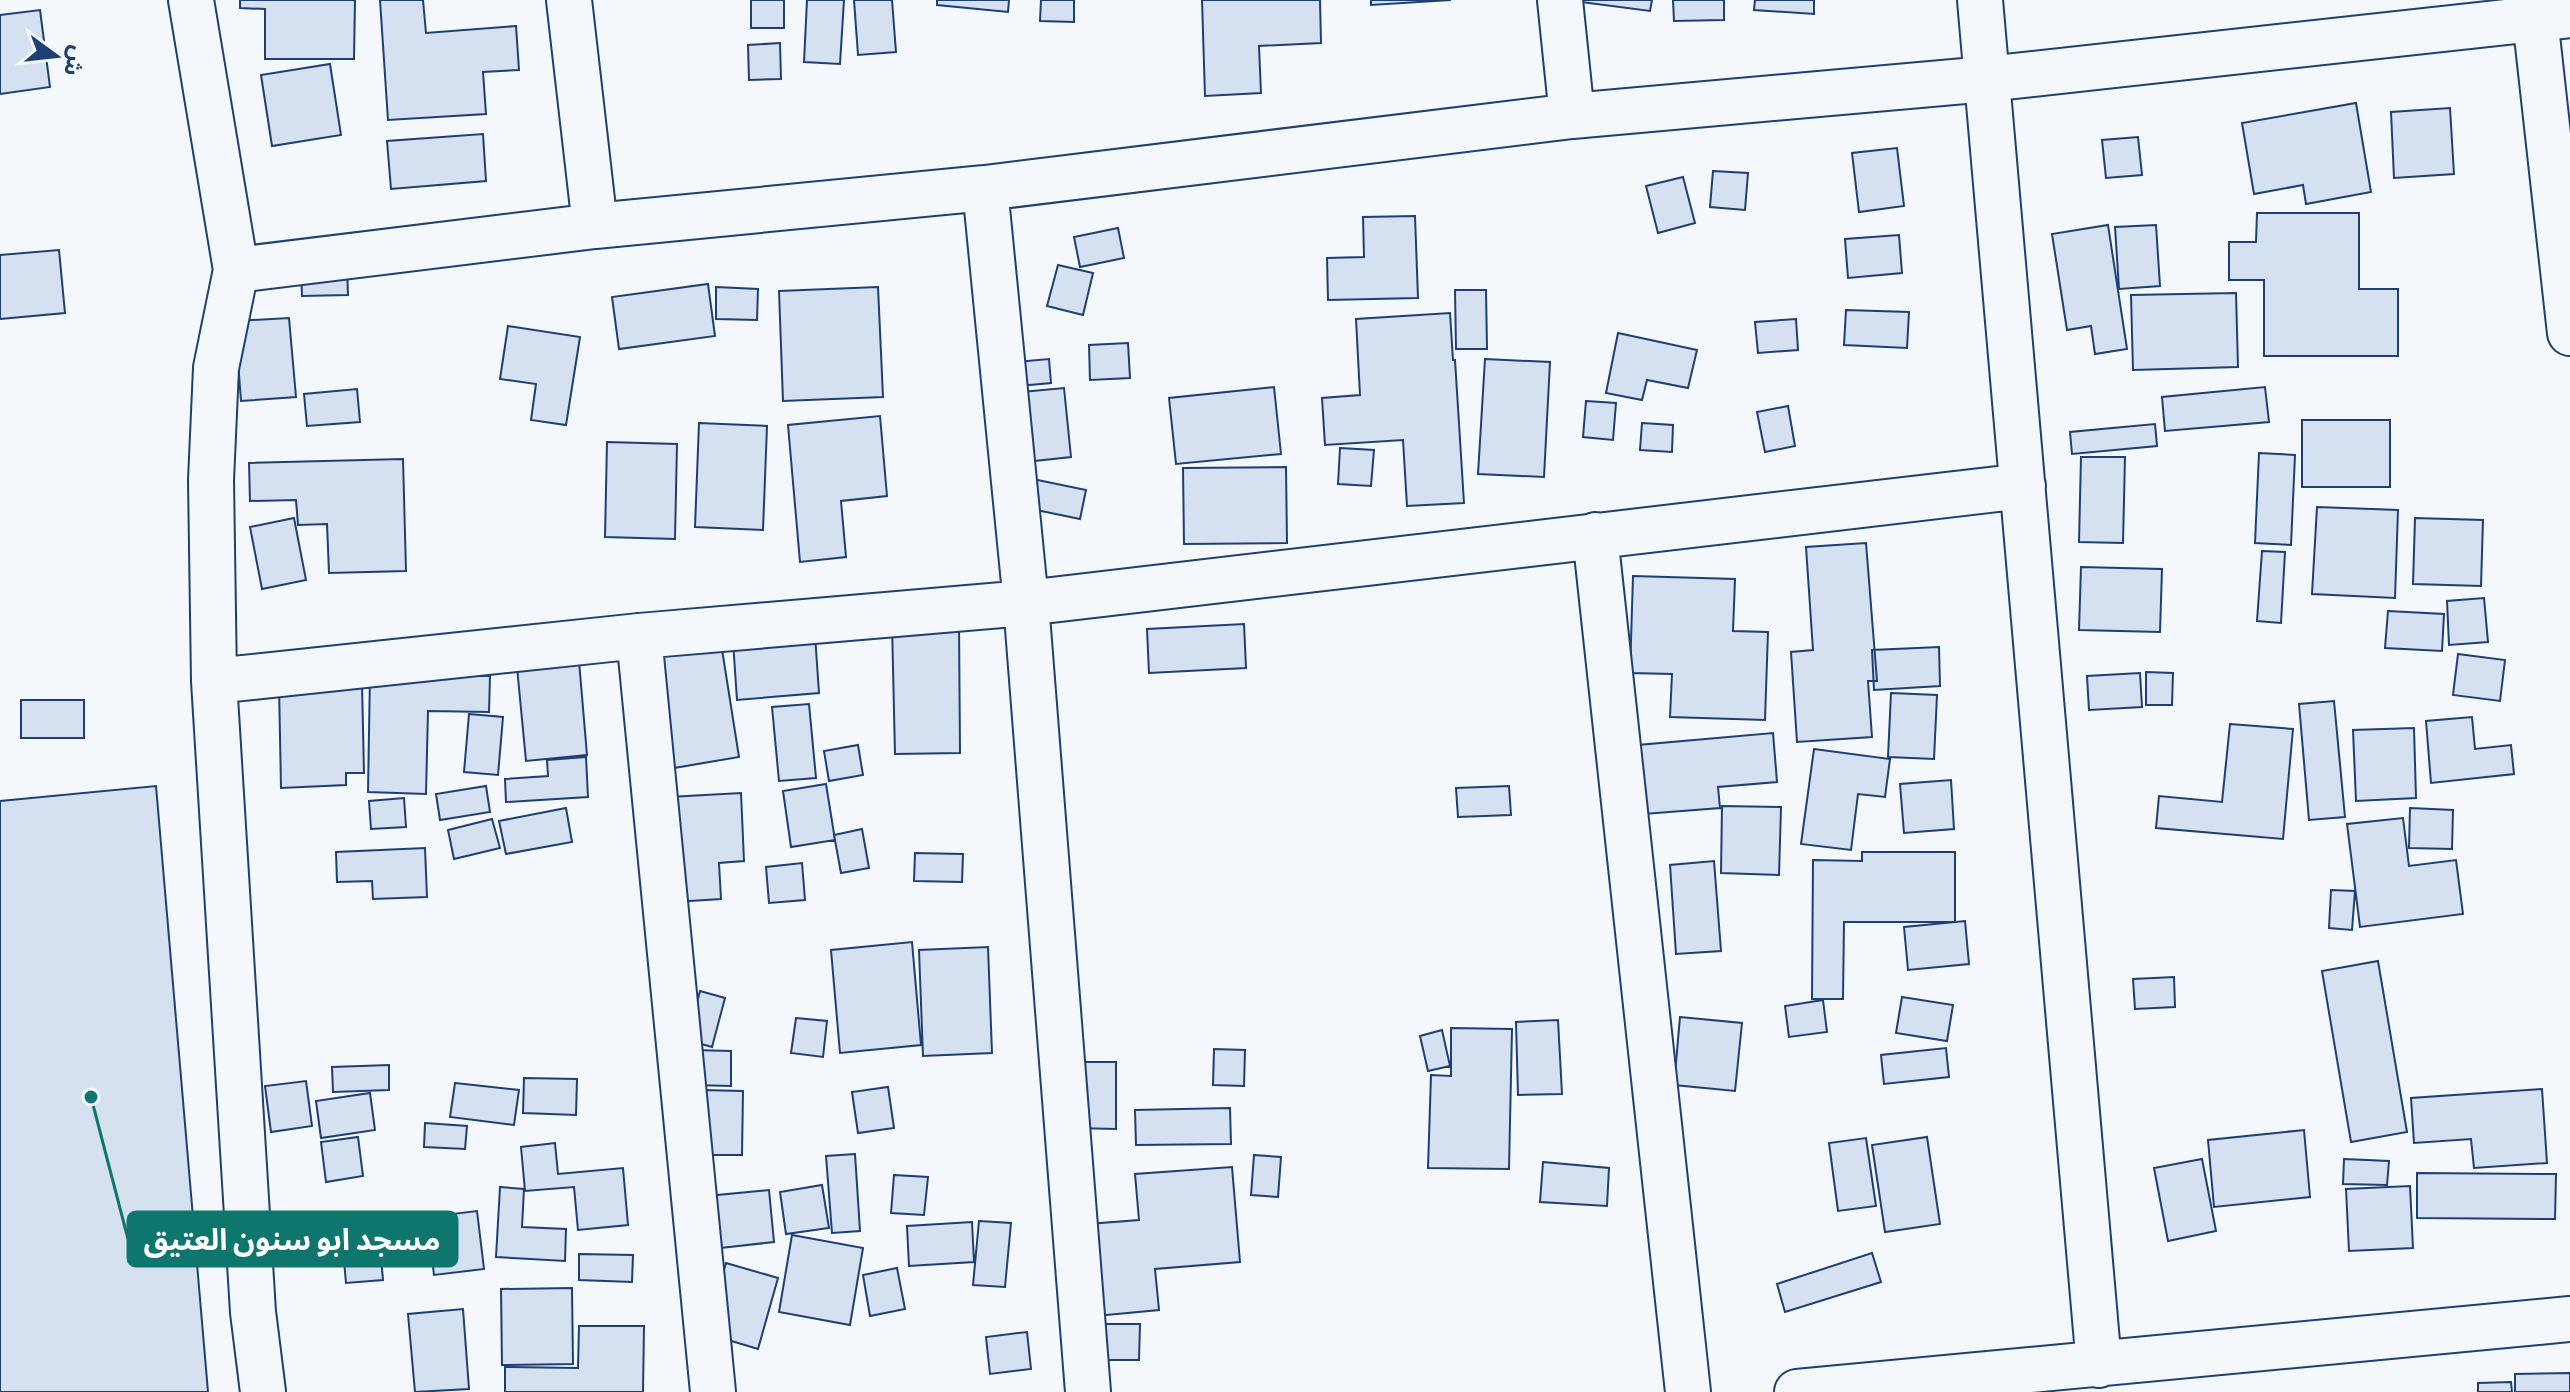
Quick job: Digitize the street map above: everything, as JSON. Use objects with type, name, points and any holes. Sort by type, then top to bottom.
[{"type":"street","points":[[191,0],[236,270],[216,368],[211,480],[214,681],[253,1312],[263,1392]]},
{"type":"street","points":[[569,0],[595,226]]},
{"type":"street","points":[[1560,0],[1572,116]]},
{"type":"street","points":[[1980,0],[2099,1365]]},
{"type":"street","points":[[236,270],[595,226],[985,188],[1572,116],[1987,79],[2546,11],[2570,333]]},
{"type":"street","points":[[985,188],[1026,603],[1088,1392]]},
{"type":"street","points":[[214,681],[639,636],[1026,603],[2023,486]]},
{"type":"street","points":[[1595,535],[1688,1392]]},
{"type":"street","points":[[639,636],[713,1392]]},
{"type":"street","points":[[1797,1392],[2570,1319]]},
{"type":"building","points":[[240,0],[355,0],[354,59],[265,59],[265,9],[240,8]]},
{"type":"building","points":[[380,0],[423,0],[426,33],[516,26],[519,70],[483,72],[486,114],[388,120]]},
{"type":"building","points":[[751,0],[784,0],[784,28],[751,28]]},
{"type":"building","points":[[807,0],[844,0],[840,64],[804,62]]},
{"type":"building","points":[[854,0],[892,0],[896,52],[858,55]]},
{"type":"building","points":[[937,0],[1009,0],[1008,12],[937,5]]},
{"type":"building","points":[[1041,0],[1074,0],[1074,22],[1040,21]]},
{"type":"building","points":[[1202,0],[1320,0],[1321,43],[1259,46],[1261,93],[1205,96]]},
{"type":"building","points":[[1371,0],[1451,0],[1371,5]]},
{"type":"building","points":[[1566,0],[1652,0],[1650,11]]},
{"type":"building","points":[[1673,0],[1724,0],[1724,20],[1674,21]]},
{"type":"building","points":[[1755,0],[1814,0],[1814,14],[1754,10]]},
{"type":"building","points":[[40,10],[50,87],[0,94],[0,15]]},
{"type":"building","points":[[780,43],[781,79],[749,80],[748,45]]},
{"type":"building","points":[[330,64],[341,135],[272,146],[261,75]]},
{"type":"building","points":[[2356,103],[2371,192],[2306,204],[2303,185],[2254,194],[2242,123]]},
{"type":"building","points":[[2450,108],[2454,174],[2394,178],[2391,112]]},
{"type":"building","points":[[483,134],[486,181],[391,189],[387,141]]},
{"type":"building","points":[[2138,137],[2142,175],[2106,178],[2102,140]]},
{"type":"building","points":[[1897,148],[1904,206],[1859,212],[1852,153]]},
{"type":"building","points":[[1713,171],[1748,173],[1745,210],[1710,207]]},
{"type":"building","points":[[1683,177],[1695,223],[1658,233],[1646,186]]},
{"type":"building","points":[[2257,213],[2359,213],[2359,289],[2398,289],[2398,356],[2264,356],[2264,280],[2229,280],[2229,242],[2256,242]]},
{"type":"building","points":[[1415,216],[1418,298],[1328,300],[1327,258],[1364,257],[1363,217]]},
{"type":"building","points":[[2108,225],[2127,349],[2095,354],[2091,326],[2067,330],[2052,234]]},
{"type":"building","points":[[2156,225],[2160,286],[2119,289],[2115,227]]},
{"type":"building","points":[[1118,228],[1124,258],[1080,267],[1074,237]]},
{"type":"building","points":[[1899,235],[1902,273],[1848,278],[1845,239]]},
{"type":"building","points":[[59,250],[65,313],[0,319],[0,255]]},
{"type":"building","points":[[1058,265],[1093,273],[1083,315],[1047,306]]},
{"type":"building","points":[[347,266],[348,295],[302,296],[301,267]]},
{"type":"building","points":[[708,284],[715,336],[619,349],[612,297]]},
{"type":"building","points":[[716,287],[758,289],[757,320],[716,319]]},
{"type":"building","points":[[878,287],[883,397],[783,401],[779,291]]},
{"type":"building","points":[[1455,290],[1486,290],[1487,349],[1456,349]]},
{"type":"building","points":[[2236,293],[2238,367],[2133,370],[2131,295]]},
{"type":"building","points":[[1846,310],[1909,312],[1907,348],[1844,345]]},
{"type":"building","points":[[1450,313],[1464,503],[1407,506],[1403,440],[1325,445],[1322,398],[1360,395],[1356,319]]},
{"type":"building","points":[[289,318],[296,397],[241,401],[235,321]]},
{"type":"building","points":[[1796,319],[1798,350],[1758,353],[1755,322]]},
{"type":"building","points":[[508,326],[580,337],[566,425],[531,420],[536,384],[500,379]]},
{"type":"building","points":[[1618,333],[1697,350],[1688,388],[1647,380],[1642,400],[1606,393]]},
{"type":"building","points":[[1128,343],[1130,378],[1090,380],[1089,345]]},
{"type":"building","points":[[1049,359],[1051,383],[1007,387],[1005,363]]},
{"type":"building","points":[[1485,359],[1550,362],[1544,477],[1478,474]]},
{"type":"building","points":[[1274,387],[1281,454],[1176,464],[1169,398]]},
{"type":"building","points":[[2265,387],[2269,422],[2165,431],[2162,397]]},
{"type":"building","points":[[1064,388],[1071,457],[1016,463],[1010,393]]},
{"type":"building","points":[[357,389],[360,422],[307,426],[304,394]]},
{"type":"building","points":[[1586,401],[1616,403],[1613,440],[1583,437]]},
{"type":"building","points":[[1788,406],[1795,446],[1765,452],[1757,412]]},
{"type":"building","points":[[880,416],[887,496],[841,501],[846,557],[800,562],[788,425]]},
{"type":"building","points":[[2302,420],[2390,420],[2390,487],[2302,487]]},
{"type":"building","points":[[699,423],[767,426],[763,530],[695,527]]},
{"type":"building","points":[[1642,423],[1673,425],[1672,452],[1640,450]]},
{"type":"building","points":[[2155,424],[2157,446],[2072,454],[2070,432]]},
{"type":"building","points":[[607,442],[677,444],[675,539],[605,537]]},
{"type":"building","points":[[1340,448],[1374,450],[1371,486],[1338,484]]},
{"type":"building","points":[[2259,453],[2295,455],[2291,545],[2255,543]]},
{"type":"building","points":[[2081,457],[2125,457],[2123,543],[2079,542]]},
{"type":"building","points":[[403,459],[406,571],[329,573],[327,524],[298,525],[296,500],[250,501],[249,463]]},
{"type":"building","points":[[1286,467],[1287,543],[1184,544],[1183,468]]},
{"type":"building","points":[[1028,478],[1086,490],[1080,519],[1022,507]]},
{"type":"building","points":[[2317,507],[2398,510],[2395,598],[2312,594]]},
{"type":"building","points":[[294,518],[306,580],[262,589],[250,527]]},
{"type":"building","points":[[2415,518],[2483,520],[2481,586],[2413,584]]},
{"type":"building","points":[[1866,543],[1877,681],[1868,681],[1872,737],[1797,742],[1791,652],[1813,650],[1806,547]]},
{"type":"building","points":[[2262,551],[2285,552],[2281,623],[2257,621]]},
{"type":"building","points":[[2081,567],[2162,569],[2160,632],[2079,630]]},
{"type":"building","points":[[1633,576],[1735,579],[1733,631],[1768,632],[1765,720],[1670,717],[1672,674],[1630,673]]},
{"type":"building","points":[[2484,598],[2488,642],[2449,645],[2447,601]]},
{"type":"building","points":[[2388,611],[2444,614],[2442,651],[2385,648]]},
{"type":"building","points":[[959,623],[960,753],[895,754],[892,624]]},
{"type":"building","points":[[1244,624],[1246,668],[1149,673],[1147,629]]},
{"type":"building","points":[[815,635],[819,693],[737,700],[733,641]]},
{"type":"building","points":[[721,643],[739,757],[668,769],[649,656]]},
{"type":"building","points":[[1939,647],[1940,686],[1874,690],[1872,650]]},
{"type":"building","points":[[2458,654],[2505,660],[2500,701],[2453,695]]},
{"type":"building","points":[[579,661],[587,755],[526,761],[517,667]]},
{"type":"building","points":[[2146,672],[2173,673],[2172,705],[2146,705]]},
{"type":"building","points":[[2140,673],[2142,707],[2089,710],[2087,676]]},
{"type":"building","points":[[370,674],[490,676],[489,712],[428,711],[426,794],[368,792]]},
{"type":"building","points":[[362,683],[364,773],[346,773],[346,785],[281,788],[279,685]]},
{"type":"building","points":[[1891,693],[1937,695],[1934,759],[1888,757]]},
{"type":"building","points":[[21,700],[84,700],[84,738],[21,738]]},
{"type":"building","points":[[2334,701],[2345,817],[2309,820],[2299,704]]},
{"type":"building","points":[[809,704],[816,778],[779,781],[772,707]]},
{"type":"building","points":[[469,714],[503,717],[498,775],[464,772]]},
{"type":"building","points":[[2472,717],[2475,749],[2511,745],[2514,774],[2431,783],[2426,721]]},
{"type":"building","points":[[2230,724],[2293,729],[2283,839],[2156,828],[2159,796],[2222,802]]},
{"type":"building","points":[[2414,728],[2416,798],[2356,801],[2353,730]]},
{"type":"building","points":[[1773,733],[1777,782],[1718,787],[1720,808],[1644,814],[1638,745]]},
{"type":"building","points":[[858,745],[863,775],[829,781],[824,751]]},
{"type":"building","points":[[1814,749],[1890,759],[1885,797],[1858,794],[1851,850],[1801,844]]},
{"type":"building","points":[[586,757],[588,797],[506,802],[505,779],[548,776],[547,760]]},
{"type":"building","points":[[1951,780],[1954,829],[1904,833],[1900,784]]},
{"type":"building","points":[[826,784],[835,840],[791,847],[783,791]]},
{"type":"building","points":[[156,786],[208,1392],[0,1392],[0,801]]},
{"type":"building","points":[[486,786],[490,812],[440,820],[436,794]]},
{"type":"building","points":[[1509,786],[1511,815],[1458,817],[1456,788]]},
{"type":"building","points":[[741,793],[744,861],[719,863],[721,899],[674,902],[669,797]]},
{"type":"building","points":[[404,798],[406,827],[371,829],[369,801]]},
{"type":"building","points":[[1722,806],[1781,807],[1779,875],[1721,873]]},
{"type":"building","points":[[566,808],[572,842],[506,854],[499,821]]},
{"type":"building","points":[[2410,808],[2453,810],[2452,849],[2409,848]]},
{"type":"building","points":[[2403,818],[2409,866],[2456,860],[2463,914],[2360,927],[2347,824]]},
{"type":"building","points":[[492,819],[500,848],[454,859],[448,830]]},
{"type":"building","points":[[862,829],[869,868],[841,873],[834,835]]},
{"type":"building","points":[[425,848],[427,897],[373,899],[372,881],[337,882],[336,852]]},
{"type":"building","points":[[1862,852],[1955,852],[1955,922],[1844,922],[1843,999],[1812,999],[1813,860],[1862,861]]},
{"type":"building","points":[[915,853],[963,854],[962,882],[914,881]]},
{"type":"building","points":[[1714,861],[1721,951],[1676,954],[1670,865]]},
{"type":"building","points":[[802,863],[805,900],[769,903],[766,867]]},
{"type":"building","points":[[2331,890],[2355,891],[2352,930],[2329,928]]},
{"type":"building","points":[[1965,921],[1969,964],[1908,970],[1904,927]]},
{"type":"building","points":[[912,942],[921,1045],[840,1053],[831,950]]},
{"type":"building","points":[[988,947],[992,1053],[923,1056],[919,950]]},
{"type":"building","points":[[2378,961],[2407,1132],[2351,1142],[2322,971]]},
{"type":"building","points":[[2174,977],[2175,1007],[2135,1009],[2133,979]]},
{"type":"building","points":[[700,991],[725,998],[712,1047],[687,1040]]},
{"type":"building","points":[[1902,997],[1953,1005],[1947,1041],[1896,1033]]},
{"type":"building","points":[[1823,1000],[1827,1032],[1789,1037],[1785,1006]]},
{"type":"building","points":[[1680,1017],[1742,1023],[1735,1091],[1674,1085]]},
{"type":"building","points":[[796,1018],[827,1021],[823,1057],[791,1053]]},
{"type":"building","points":[[1558,1020],[1562,1094],[1518,1095],[1516,1022]]},
{"type":"building","points":[[1451,1028],[1512,1029],[1509,1169],[1428,1168],[1431,1075],[1451,1076]]},
{"type":"building","points":[[1442,1030],[1450,1066],[1428,1071],[1420,1036]]},
{"type":"building","points":[[1946,1048],[1949,1077],[1884,1084],[1881,1055]]},
{"type":"building","points":[[1214,1049],[1245,1050],[1244,1086],[1213,1085]]},
{"type":"building","points":[[693,1050],[731,1051],[731,1086],[692,1085]]},
{"type":"building","points":[[1075,1062],[1116,1062],[1116,1129],[1074,1128]]},
{"type":"building","points":[[389,1065],[389,1090],[333,1092],[332,1067]]},
{"type":"building","points":[[524,1078],[577,1079],[576,1115],[523,1113]]},
{"type":"building","points":[[306,1081],[312,1126],[271,1132],[265,1086]]},
{"type":"building","points":[[455,1083],[519,1090],[514,1125],[450,1117]]},
{"type":"building","points":[[888,1087],[894,1128],[858,1133],[852,1092]]},
{"type":"building","points":[[2542,1089],[2547,1163],[2474,1168],[2471,1139],[2414,1143],[2411,1098]]},
{"type":"building","points":[[702,1090],[743,1091],[742,1155],[701,1155]]},
{"type":"building","points":[[370,1093],[375,1130],[321,1138],[316,1101]]},
{"type":"building","points":[[1230,1108],[1231,1144],[1136,1145],[1135,1110]]},
{"type":"building","points":[[425,1123],[467,1126],[465,1149],[424,1147]]},
{"type":"building","points":[[2304,1130],[2310,1197],[2214,1207],[2208,1140]]},
{"type":"building","points":[[358,1137],[363,1176],[326,1182],[321,1142]]},
{"type":"building","points":[[1927,1137],[1940,1224],[1885,1232],[1872,1145]]},
{"type":"building","points":[[1866,1138],[1876,1206],[1838,1211],[1829,1143]]},
{"type":"building","points":[[555,1143],[558,1174],[623,1168],[628,1225],[578,1230],[574,1187],[525,1191],[521,1147]]},
{"type":"building","points":[[855,1154],[860,1231],[832,1233],[826,1156]]},
{"type":"building","points":[[1254,1155],[1281,1157],[1278,1197],[1251,1195]]},
{"type":"building","points":[[2202,1159],[2216,1231],[2168,1241],[2154,1168]]},
{"type":"building","points":[[2344,1159],[2389,1161],[2387,1185],[2343,1184]]},
{"type":"building","points":[[1543,1162],[1609,1168],[1607,1206],[1540,1202]]},
{"type":"building","points":[[1232,1167],[1240,1262],[1155,1269],[1159,1310],[1096,1316],[1088,1224],[1139,1220],[1135,1174]]},
{"type":"building","points":[[2417,1173],[2556,1174],[2555,1219],[2417,1218]]},
{"type":"building","points":[[894,1175],[928,1177],[924,1215],[891,1213]]},
{"type":"building","points":[[822,1185],[829,1228],[786,1234],[780,1192]]},
{"type":"building","points":[[2410,1186],[2413,1248],[2349,1251],[2346,1189]]},
{"type":"building","points":[[500,1187],[524,1189],[522,1227],[566,1229],[565,1261],[496,1257]]},
{"type":"building","points":[[769,1190],[774,1242],[712,1249],[707,1196]]},
{"type":"building","points":[[477,1211],[484,1269],[434,1275],[427,1217]]},
{"type":"building","points":[[979,1221],[1011,1223],[1005,1287],[973,1285]]},
{"type":"building","points":[[972,1222],[974,1262],[909,1266],[907,1226]]},
{"type":"building","points":[[379,1235],[383,1280],[346,1283],[342,1239]]},
{"type":"building","points":[[792,1235],[863,1248],[850,1325],[779,1312]]},
{"type":"building","points":[[1872,1253],[1881,1282],[1785,1312],[1777,1284]]},
{"type":"building","points":[[579,1254],[633,1255],[632,1282],[579,1280]]},
{"type":"building","points":[[726,1263],[778,1278],[758,1349],[705,1333]]},
{"type":"building","points":[[897,1268],[905,1309],[870,1316],[863,1275]]},
{"type":"building","points":[[572,1288],[573,1364],[502,1365],[501,1289]]},
{"type":"building","points":[[463,1309],[469,1389],[415,1392],[408,1314]]},
{"type":"building","points":[[1096,1324],[1140,1324],[1139,1360],[1096,1360]]},
{"type":"building","points":[[579,1326],[644,1326],[643,1392],[505,1392],[505,1367],[578,1368]]},
{"type":"building","points":[[1027,1332],[1031,1369],[990,1374],[986,1337]]},
{"type":"building","points":[[2570,1373],[2570,1392],[2515,1392],[2515,1374]]},
{"type":"building","points":[[2511,1382],[2512,1392],[2478,1392],[2478,1383]]},
{"type":"place","name":"مسجد ابو سنون العتيق","points":[[91,1097]]}]
